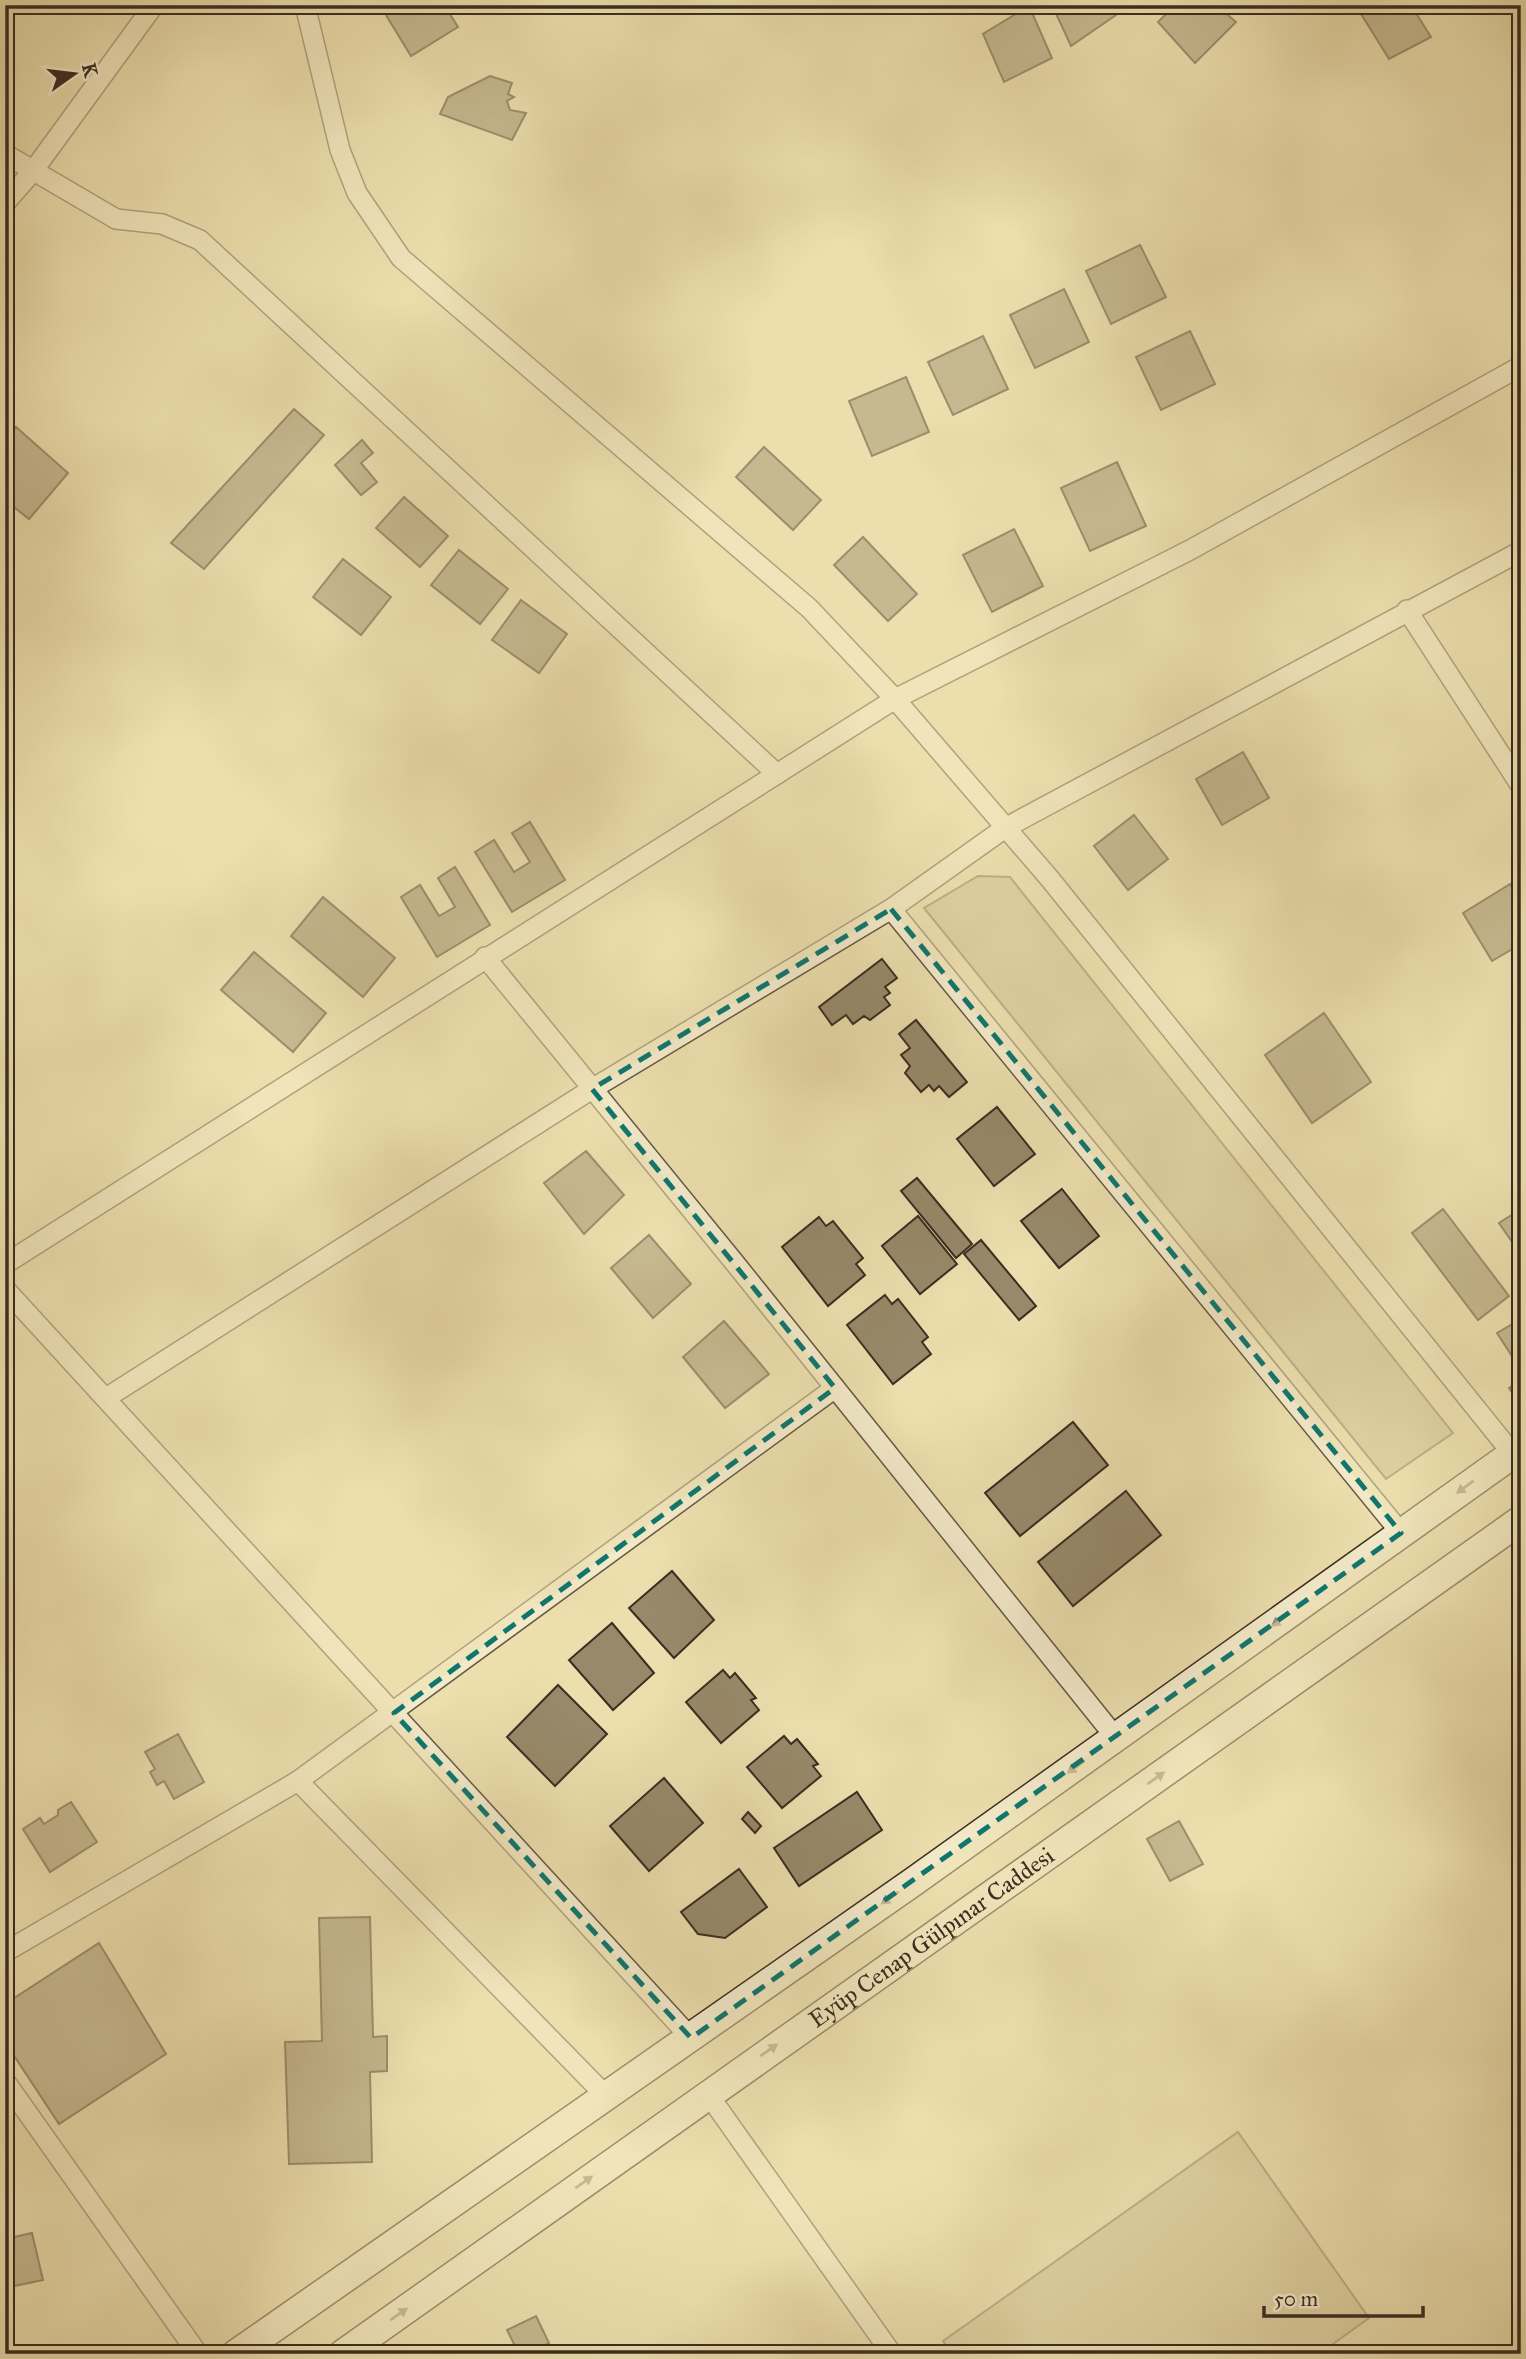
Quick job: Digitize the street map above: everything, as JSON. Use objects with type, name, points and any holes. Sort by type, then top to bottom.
[{"type":"main road","points":[[236,2354],[691,2038],[1401,1533],[1518,1455]]},
{"type":"main road","name":"Eyüp Cenap Gülpınar Caddesi","points":[[343,2354],[1521,1520]]},
{"type":"street","points":[[5,203],[33,171],[154,5]]},
{"type":"street","points":[[305,5],[340,150],[357,193],[401,258],[809,608],[895,699],[1051,879],[1518,1455]]},
{"type":"street","points":[[5,154],[116,219],[162,224],[200,240],[777,774]]},
{"type":"street","points":[[5,1264],[895,699],[1190,550],[1521,366]]},
{"type":"street","points":[[106,1398],[592,1089],[891,909],[1005,828],[1521,551]]},
{"type":"street","points":[[1407,610],[1521,786]]},
{"type":"street","points":[[891,909],[1401,1533]]},
{"type":"street","points":[[485,957],[1116,1738]]},
{"type":"street","points":[[5,1289],[691,2038]]},
{"type":"street","points":[[5,1952],[298,1781],[835,1388]]},
{"type":"street","points":[[298,1781],[606,2096]]},
{"type":"street","points":[[5,2081],[198,2354]]},
{"type":"street","points":[[708,2094],[892,2354]]},
{"type":"highlighted area","points":[[891,909],[1401,1533],[691,2038],[394,1713],[835,1388],[592,1089]]},
{"type":"shaded area","points":[[978,876],[1010,877],[1453,1433],[1386,1479],[924,908]]},
{"type":"shaded area","points":[[1238,2132],[1369,2318],[1319,2354],[952,2354],[943,2341]]},
{"type":"building","points":[[402,5],[444,5],[458,27],[411,56],[386,15]]},
{"type":"building","points":[[1052,5],[1110,5],[1116,15],[1071,46]]},
{"type":"building","points":[[1175,5],[1216,5],[1236,22],[1195,63],[1158,22]]},
{"type":"building","points":[[1411,5],[1431,37],[1389,59],[1356,6]]},
{"type":"building","points":[[1029,6],[1052,58],[1004,82],[983,34]]},
{"type":"building","points":[[490,76],[512,83],[508,94],[514,97],[507,101],[510,110],[526,113],[512,140],[440,114],[448,97]]},
{"type":"building","points":[[1140,245],[1166,297],[1111,324],[1086,271]]},
{"type":"building","points":[[1064,289],[1089,342],[1035,368],[1010,315]]},
{"type":"building","points":[[1190,331],[1215,384],[1161,410],[1136,357]]},
{"type":"building","points":[[983,336],[1008,389],[953,415],[928,362]]},
{"type":"building","points":[[906,377],[929,432],[872,456],[849,401]]},
{"type":"building","points":[[294,409],[324,435],[204,569],[171,543]]},
{"type":"building","points":[[16,427],[68,473],[29,519],[5,500],[5,439]]},
{"type":"building","points":[[362,440],[373,453],[361,463],[377,482],[361,495],[335,465]]},
{"type":"building","points":[[764,447],[821,500],[793,530],[736,477]]},
{"type":"building","points":[[1117,462],[1146,526],[1090,551],[1061,488]]},
{"type":"building","points":[[404,497],[448,536],[420,567],[376,528]]},
{"type":"building","points":[[1014,529],[1043,586],[992,612],[963,555]]},
{"type":"building","points":[[863,537],[917,594],[888,621],[834,565]]},
{"type":"building","points":[[459,550],[508,589],[480,624],[431,585]]},
{"type":"building","points":[[343,559],[391,597],[361,635],[313,597]]},
{"type":"building","points":[[521,600],[567,634],[539,673],[492,640]]},
{"type":"building","points":[[1243,752],[1269,798],[1222,825],[1196,779]]},
{"type":"building","points":[[1134,815],[1168,859],[1128,890],[1094,846]]},
{"type":"building","points":[[530,822],[565,880],[512,912],[475,852],[494,840],[514,872],[530,862],[512,833]]},
{"type":"building","points":[[455,867],[490,925],[437,957],[401,897],[420,885],[439,916],[455,907],[438,878]]},
{"type":"building","points":[[1510,884],[1521,901],[1521,944],[1492,961],[1463,913]]},
{"type":"building","points":[[323,897],[395,958],[363,997],[291,936]]},
{"type":"building","points":[[254,952],[326,1013],[293,1052],[221,990]]},
{"type":"building","points":[[882,959],[897,978],[885,987],[890,993],[884,997],[890,1005],[870,1020],[864,1016],[853,1024],[846,1015],[832,1025],[819,1007]]},
{"type":"building","points":[[1324,1013],[1371,1082],[1312,1123],[1265,1055]]},
{"type":"building","points":[[916,1020],[967,1082],[949,1097],[939,1086],[934,1091],[929,1085],[921,1092],[905,1073],[910,1066],[901,1055],[910,1048],[899,1034]]},
{"type":"building","points":[[997,1107],[1035,1154],[994,1186],[957,1139]]},
{"type":"building","points":[[586,1151],[624,1195],[584,1234],[544,1183]]},
{"type":"building","points":[[917,1178],[972,1244],[956,1258],[901,1191]]},
{"type":"building","points":[[1062,1189],[1099,1236],[1059,1268],[1021,1221]]},
{"type":"building","points":[[1443,1209],[1509,1296],[1478,1320],[1412,1233]]},
{"type":"building","points":[[1521,1209],[1521,1255],[1499,1223]]},
{"type":"building","points":[[918,1216],[957,1264],[920,1294],[882,1246]]},
{"type":"building","points":[[819,1217],[826,1226],[833,1221],[863,1258],[856,1264],[865,1275],[828,1306],[782,1247]]},
{"type":"building","points":[[649,1235],[691,1284],[653,1318],[611,1268]]},
{"type":"building","points":[[981,1240],[1036,1306],[1019,1320],[964,1254]]},
{"type":"building","points":[[885,1295],[892,1304],[898,1299],[928,1337],[922,1342],[931,1354],[893,1384],[847,1325]]},
{"type":"building","points":[[1521,1319],[1521,1370],[1497,1333]]},
{"type":"building","points":[[724,1321],[769,1374],[725,1408],[683,1357]]},
{"type":"building","points":[[1521,1380],[1521,1399],[1518,1401],[1509,1388]]},
{"type":"building","points":[[1073,1422],[1108,1465],[1020,1536],[985,1493]]},
{"type":"building","points":[[1126,1491],[1161,1535],[1073,1606],[1038,1562]]},
{"type":"building","points":[[672,1571],[714,1620],[674,1658],[629,1608]]},
{"type":"building","points":[[612,1623],[654,1673],[613,1710],[569,1660]]},
{"type":"building","points":[[723,1670],[730,1678],[735,1673],[756,1698],[751,1700],[759,1710],[721,1743],[686,1702]]},
{"type":"building","points":[[558,1685],[607,1734],[555,1786],[507,1737]]},
{"type":"building","points":[[178,1734],[204,1782],[174,1799],[164,1781],[157,1785],[150,1772],[155,1769],[145,1752]]},
{"type":"building","points":[[784,1736],[791,1744],[797,1739],[818,1764],[813,1766],[821,1776],[782,1808],[747,1767]]},
{"type":"building","points":[[664,1778],[703,1823],[649,1871],[610,1826]]},
{"type":"building","points":[[857,1792],[882,1830],[799,1886],[774,1848]]},
{"type":"building","points":[[71,1802],[97,1842],[50,1872],[23,1829],[40,1818],[44,1824]]},
{"type":"building","points":[[748,1812],[761,1826],[755,1833],[742,1819]]},
{"type":"building","points":[[1179,1821],[1203,1864],[1170,1881],[1147,1839]]},
{"type":"building","points":[[739,1869],[767,1907],[725,1938],[698,1934],[681,1912]]},
{"type":"building","points":[[370,1917],[373,2037],[387,2036],[387,2071],[370,2072],[372,2162],[289,2164],[285,2042],[322,2041],[319,1918]]},
{"type":"building","points":[[99,1943],[166,2054],[59,2124],[5,2042],[5,2004]]},
{"type":"building","points":[[32,2233],[43,2280],[5,2288],[5,2239]]},
{"type":"building","points":[[536,2316],[549,2343],[528,2354],[519,2354],[507,2330]]}]
